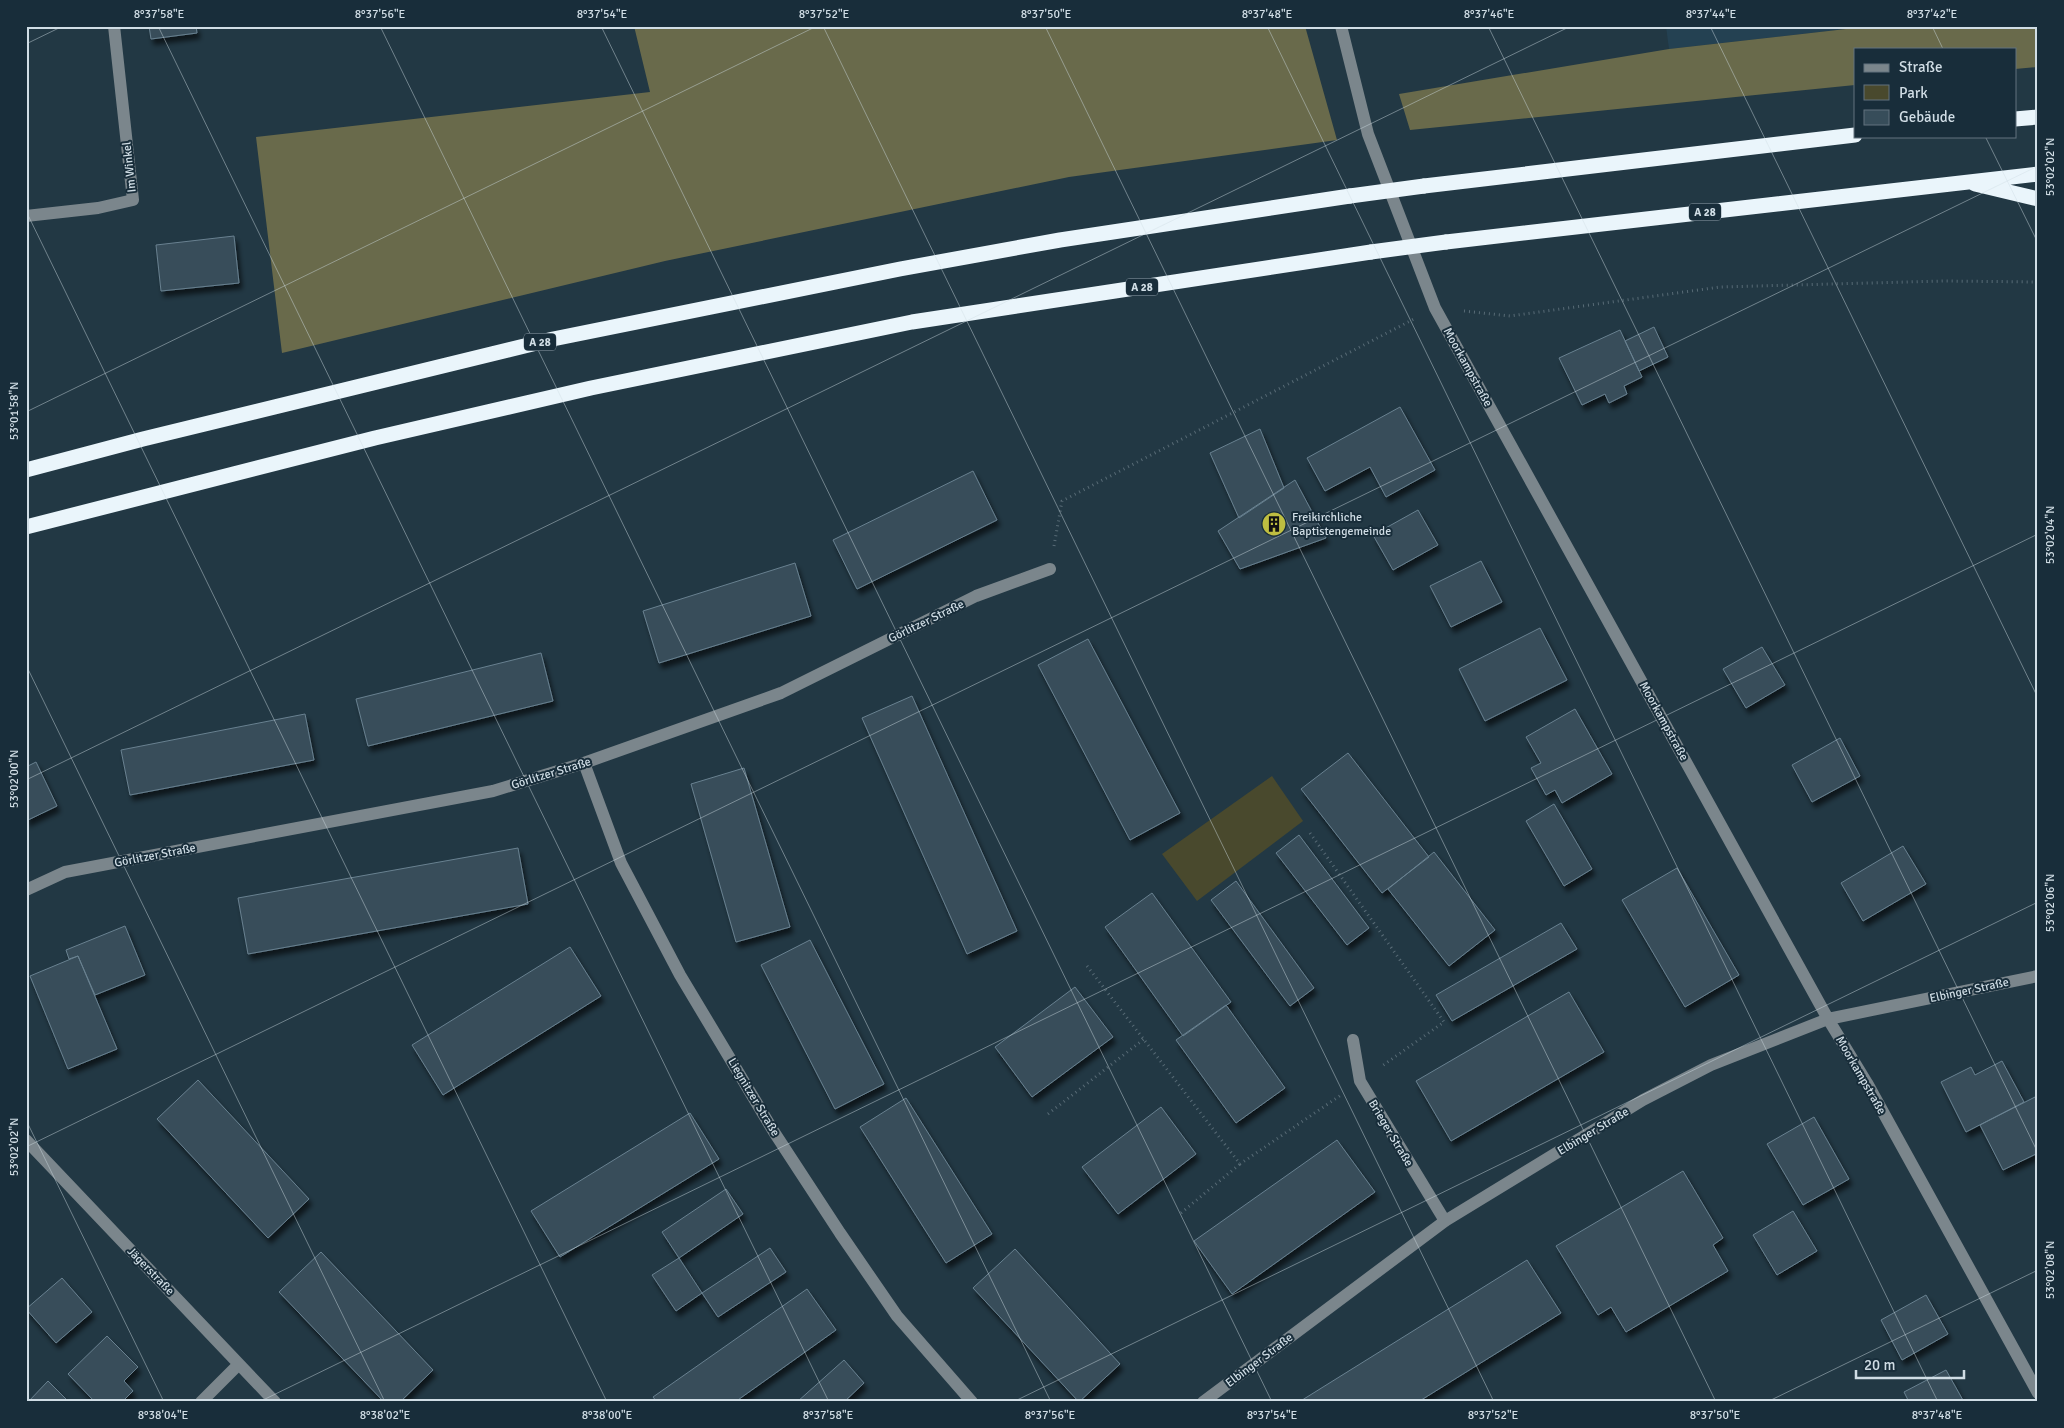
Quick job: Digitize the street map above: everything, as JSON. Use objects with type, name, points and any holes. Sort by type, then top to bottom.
[{"type":"highway","points":[[2016,119],[2038,117]]},
{"type":"highway","name":"A 28","points":[[26,470],[143,438],[553,339],[890,271],[1060,240],[1350,196],[1854,135]]},
{"type":"highway","name":"A 28","points":[[26,528],[375,438],[591,388],[912,322],[1446,242],[2038,174]]},
{"type":"highway","points":[[1963,182],[2038,199]]},
{"type":"street","name":"Im Winkel","points":[[26,216],[98,208],[133,200],[114,26]]},
{"type":"street","name":"Moorkampstraße","points":[[1341,26],[1368,134],[1435,308],[1828,1019],[1867,1083],[2038,1393]]},
{"type":"street","name":"Görlitzer Straße","points":[[26,890],[65,872],[493,791],[584,763],[781,694],[976,596],[1050,569]]},
{"type":"street","name":"Liegnitzer Straße","points":[[584,763],[621,863],[680,975],[774,1132],[897,1316],[972,1402]]},
{"type":"street","name":"Elbinger Straße","points":[[1203,1402],[1445,1221],[1643,1100],[1711,1065],[1828,1019],[2038,976]]},
{"type":"street","name":"Brieger Straße","points":[[1352,1040],[1360,1082],[1445,1221]]},
{"type":"street","name":"Jägerstraße","points":[[26,1140],[275,1402]]},
{"type":"street","points":[[201,1402],[239,1364]]},
{"type":"path","points":[[1050,569],[1062,501],[1435,308],[1510,316],[1720,287],[1944,281],[2038,282]]},
{"type":"path","points":[[1181,1213],[1240,1164],[1444,1022],[1310,833]]},
{"type":"path","points":[[1087,966],[1240,1164]]},
{"type":"path","points":[[1048,1114],[1144,1039]]},
{"type":"shaded area","points":[[1666,26],[1872,26],[1669,49]]},
{"type":"green space","points":[[634,26],[1305,26],[1337,140],[1069,177],[665,261],[282,353],[256,137],[650,92]]},
{"type":"green space","points":[[1872,26],[2038,26],[2038,67],[2016,69],[2016,48],[1854,48],[1854,85],[1410,130],[1399,94],[1669,49]]},
{"type":"green space","points":[[1272,776],[1303,821],[1197,901],[1162,854]]},
{"type":"building","points":[[149,26],[196,26],[197,33],[151,39]]},
{"type":"building","points":[[234,236],[239,283],[161,291],[156,245]]},
{"type":"building","points":[[1654,327],[1668,357],[1639,371],[1625,341]]},
{"type":"building","points":[[1620,330],[1642,377],[1624,386],[1627,394],[1609,403],[1605,394],[1582,405],[1559,358]]},
{"type":"building","points":[[1400,407],[1435,470],[1386,497],[1370,467],[1325,491],[1307,458]]},
{"type":"building","points":[[1260,429],[1284,488],[1239,518],[1210,453]]},
{"type":"building","points":[[973,471],[997,520],[857,589],[833,540]]},
{"type":"building","name":"Freikirchliche Baptistengemeinde","points":[[1295,480],[1326,538],[1240,569],[1218,531]]},
{"type":"building","points":[[1418,510],[1438,545],[1393,570],[1373,535]]},
{"type":"building","points":[[1481,561],[1502,602],[1451,627],[1430,586]]},
{"type":"building","points":[[795,563],[811,616],[659,663],[643,611]]},
{"type":"building","points":[[1540,628],[1567,680],[1485,721],[1459,669]]},
{"type":"building","points":[[1088,639],[1180,813],[1130,840],[1038,665]]},
{"type":"building","points":[[1762,647],[1785,685],[1746,708],[1723,669]]},
{"type":"building","points":[[541,653],[553,701],[368,746],[356,699]]},
{"type":"building","points":[[912,696],[1017,931],[967,954],[862,718]]},
{"type":"building","points":[[1575,709],[1612,774],[1562,803],[1555,790],[1546,795],[1531,768],[1541,763],[1526,737]]},
{"type":"building","points":[[305,714],[314,760],[130,795],[121,750]]},
{"type":"building","points":[[1840,738],[1860,776],[1812,802],[1792,765]]},
{"type":"building","points":[[1348,753],[1429,857],[1382,893],[1301,789]]},
{"type":"building","points":[[36,762],[57,806],[26,821],[26,767]]},
{"type":"building","points":[[744,768],[790,927],[736,942],[691,784]]},
{"type":"building","points":[[1554,804],[1592,869],[1564,886],[1526,821]]},
{"type":"building","points":[[1299,835],[1369,928],[1347,945],[1276,853]]},
{"type":"building","points":[[1903,846],[1926,884],[1863,921],[1841,883]]},
{"type":"building","points":[[518,848],[528,904],[248,954],[238,898]]},
{"type":"building","points":[[1434,852],[1495,930],[1449,966],[1388,889]]},
{"type":"building","points":[[1677,868],[1739,975],[1685,1007],[1622,900]]},
{"type":"building","points":[[1236,881],[1314,988],[1290,1006],[1211,900]]},
{"type":"building","points":[[1152,893],[1231,1002],[1183,1036],[1105,927]]},
{"type":"building","points":[[1561,923],[1577,949],[1452,1021],[1436,995]]},
{"type":"building","points":[[125,926],[145,975],[95,995],[78,956],[69,959],[66,950]]},
{"type":"building","points":[[810,940],[884,1084],[835,1109],[761,965]]},
{"type":"building","points":[[570,947],[601,996],[443,1095],[412,1045]]},
{"type":"building","points":[[78,956],[117,1049],[68,1069],[30,976]]},
{"type":"building","points":[[1075,987],[1113,1037],[1032,1097],[995,1047]]},
{"type":"building","points":[[1569,992],[1604,1052],[1451,1141],[1416,1081]]},
{"type":"building","points":[[1226,1005],[1285,1088],[1236,1123],[1176,1040]]},
{"type":"building","points":[[2002,1061],[2024,1102],[1966,1132],[1941,1082],[1971,1067],[1975,1075]]},
{"type":"building","points":[[198,1080],[309,1199],[268,1238],[157,1119]]},
{"type":"building","points":[[2035,1097],[2038,1102],[2038,1153],[2003,1170],[1980,1125]]},
{"type":"building","points":[[906,1098],[992,1234],[946,1263],[860,1127]]},
{"type":"building","points":[[1161,1107],[1196,1154],[1118,1214],[1082,1167]]},
{"type":"building","points":[[690,1113],[719,1159],[560,1257],[531,1211]]},
{"type":"building","points":[[1814,1117],[1849,1179],[1803,1205],[1767,1144]]},
{"type":"building","points":[[1337,1140],[1375,1192],[1232,1294],[1194,1241]]},
{"type":"building","points":[[1683,1171],[1723,1238],[1713,1245],[1728,1271],[1626,1332],[1611,1307],[1598,1315],[1556,1246]]},
{"type":"building","points":[[726,1189],[743,1214],[679,1258],[662,1232]]},
{"type":"building","points":[[1793,1211],[1817,1251],[1777,1275],[1753,1235]]},
{"type":"building","points":[[770,1248],[786,1272],[718,1317],[702,1293]]},
{"type":"building","points":[[1015,1249],[1120,1364],[1079,1402],[973,1288]]},
{"type":"building","points":[[321,1252],[433,1370],[400,1402],[384,1402],[279,1292]]},
{"type":"building","points":[[679,1258],[702,1293],[676,1311],[652,1275]]},
{"type":"building","points":[[1527,1260],[1561,1313],[1418,1402],[1299,1402]]},
{"type":"building","points":[[62,1278],[92,1312],[56,1343],[26,1309]]},
{"type":"building","points":[[807,1289],[836,1330],[735,1402],[657,1402],[653,1397]]},
{"type":"building","points":[[1926,1295],[1948,1334],[1902,1360],[1881,1320]]},
{"type":"building","points":[[107,1336],[138,1367],[124,1381],[133,1391],[122,1402],[95,1402],[68,1374]]},
{"type":"building","points":[[844,1360],[864,1383],[844,1402],[797,1402]]},
{"type":"building","points":[[1946,1370],[1964,1402],[1909,1402],[1904,1392]]},
{"type":"building","points":[[48,1381],[69,1402],[28,1402]]},
{"type":"place","name":"Freikirchliche Baptistengemeinde","points":[[1274,524]]}]
